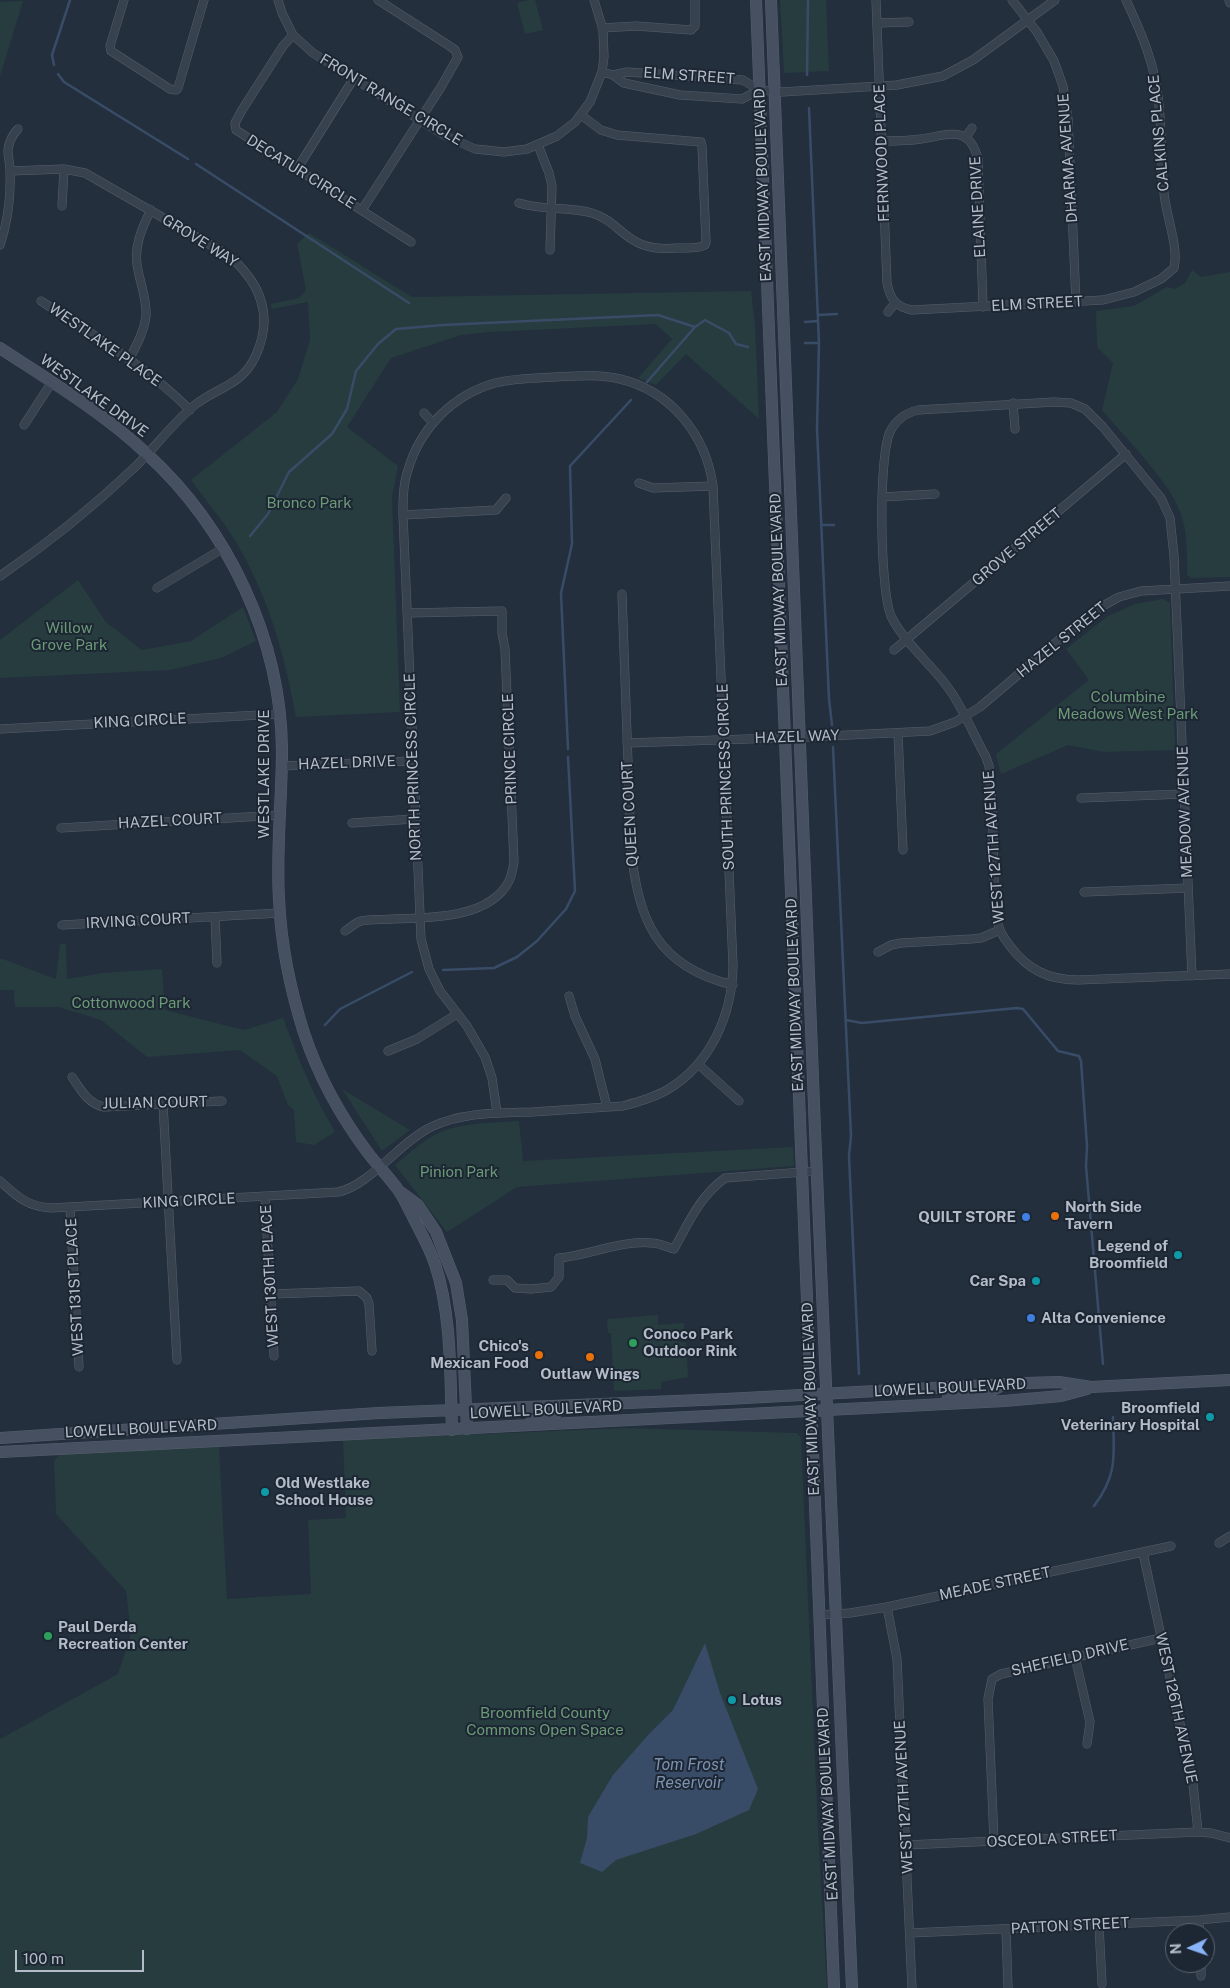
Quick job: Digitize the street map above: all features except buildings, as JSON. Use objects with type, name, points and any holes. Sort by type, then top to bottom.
[{"type":"main road","name":"EAST MIDWAY BOULEVARD","points":[[756,0],[834,1988]]},
{"type":"main road","name":"EAST MIDWAY BOULEVARD","points":[[771,0],[826,1409],[852,1988]]},
{"type":"main road","name":"WESTLAKE DRIVE","points":[[0,348],[101,416],[148,454],[192,503],[222,549],[244,589],[266,642],[273,669],[280,714],[280,914],[286,968],[305,1036],[334,1101],[354,1134],[400,1192],[426,1241],[439,1278],[446,1322],[452,1430]]},
{"type":"main road","name":"WESTLAKE DRIVE","points":[[400,1192],[418,1205],[436,1232],[456,1283],[462,1320],[467,1429]]},
{"type":"main road","name":"LOWELL BOULEVARD","points":[[0,1452],[945,1404],[1061,1396],[1091,1388],[1230,1380]]},
{"type":"main road","name":"LOWELL BOULEVARD","points":[[0,1438],[379,1413],[1007,1384],[1059,1382],[1091,1388]]},
{"type":"main road","points":[[945,1404],[950,1394],[986,1393],[1007,1384]]},
{"type":"main road","points":[[503,1427],[550,1416],[557,1412],[558,1406]]},
{"type":"main road","points":[[48,1450],[50,1441],[54,1439],[91,1436],[111,1432]]},
{"type":"street","points":[[124,0],[110,49],[113,53],[170,89],[176,90],[204,0]]},
{"type":"street","name":"FRONT RANGE CIRCLE","points":[[278,0],[293,36],[314,53],[444,135],[476,149],[504,152],[528,149],[557,136],[581,115],[596,90],[602,72],[604,57],[602,28],[594,0]]},
{"type":"street","points":[[362,210],[456,61],[458,54],[448,44],[378,0]]},
{"type":"street","points":[[602,28],[636,26],[691,30],[695,26],[695,0]]},
{"type":"street","name":"FERNWOOD PLACE","points":[[876,0],[887,283],[888,293],[895,303]]},
{"type":"street","name":"DHARMA AVENUE","points":[[1012,0],[1054,61],[1063,86],[1068,119],[1076,302]]},
{"type":"street","points":[[759,90],[879,86],[928,80],[950,72],[973,60],[1054,0]]},
{"type":"street","name":"CALKINS PLACE","points":[[1126,0],[1147,47],[1157,86],[1164,194],[1176,272]]},
{"type":"street","points":[[877,23],[909,22]]},
{"type":"street","name":"DECATUR CIRCLE","points":[[293,36],[283,46],[234,125],[238,132],[411,242]]},
{"type":"street","name":"ELM STREET","points":[[602,72],[613,75],[624,83],[680,95],[742,99],[759,90]]},
{"type":"street","name":"ELM STREET","points":[[613,75],[627,72],[743,80],[759,90]]},
{"type":"street","points":[[297,169],[354,78]]},
{"type":"street","points":[[519,203],[534,208],[552,208],[592,213],[609,220],[634,241],[651,248],[701,247],[706,242],[702,146],[700,142],[617,135],[601,130],[581,115]]},
{"type":"street","points":[[966,137],[972,128]]},
{"type":"street","points":[[0,245],[8,208],[10,171],[8,151],[11,140],[18,129]]},
{"type":"street","name":"ELAINE DRIVE","points":[[881,141],[914,140],[944,134],[957,134],[966,137],[973,145],[978,159],[983,307]]},
{"type":"street","points":[[538,145],[551,180],[550,250]]},
{"type":"street","points":[[62,206],[64,169]]},
{"type":"street","name":"GROVE WAY","points":[[0,576],[98,500],[148,454],[190,410],[206,398],[230,386],[248,369],[256,357],[264,329],[262,304],[252,280],[242,267],[228,255],[85,173],[64,169],[10,171]]},
{"type":"street","points":[[130,360],[141,336],[146,316],[144,291],[136,261],[139,237],[151,210]]},
{"type":"street","name":"ELM STREET","points":[[895,303],[903,308],[912,310],[1103,300],[1127,295],[1176,272]]},
{"type":"street","name":"WESTLAKE PLACE","points":[[42,301],[167,387],[190,410]]},
{"type":"street","points":[[888,312],[895,303]]},
{"type":"street","name":"SOUTH PRINCESS CIRCLE","points":[[379,1167],[418,1135],[440,1123],[472,1115],[623,1106],[654,1097],[668,1090],[698,1064],[714,1042],[730,1002],[732,985],[713,486],[711,470],[705,452],[682,416],[653,393],[638,385],[619,379],[592,376],[518,379],[496,383],[464,397],[448,408],[433,423]]},
{"type":"street","points":[[24,425],[52,382]]},
{"type":"street","name":"MEADOW AVENUE","points":[[900,418],[918,410],[1013,403],[1054,402],[1076,404],[1089,412],[1161,498],[1170,518],[1176,588],[1192,976]]},
{"type":"street","points":[[1013,403],[1015,429]]},
{"type":"street","points":[[424,413],[433,423]]},
{"type":"street","name":"WEST 127TH AVENUE","points":[[900,418],[887,438],[884,456],[882,497],[886,599],[896,625],[944,683],[964,716],[989,766],[997,922],[1000,930],[1017,955],[1032,969],[1055,978],[1067,980],[1230,974]]},
{"type":"street","name":"NORTH PRINCESS CIRCLE","points":[[433,423],[421,441],[407,471],[403,492],[419,918],[421,939],[429,969],[440,991],[467,1026],[485,1057],[492,1078],[497,1113]]},
{"type":"street","name":"GROVE STREET","points":[[907,639],[1126,454]]},
{"type":"street","points":[[639,482],[653,488],[713,486]]},
{"type":"street","points":[[882,497],[935,494]]},
{"type":"street","points":[[403,515],[496,510],[506,498]]},
{"type":"street","points":[[157,588],[222,549]]},
{"type":"street","name":"HAZEL STREET","points":[[964,716],[980,707],[1101,607],[1119,597],[1141,591],[1230,586]]},
{"type":"street","name":"QUEEN COURT","points":[[622,594],[633,873],[645,916],[651,929],[669,955],[697,974],[732,985]]},
{"type":"street","name":"PRINCE CIRCLE","points":[[407,613],[502,611],[514,841],[512,872],[509,881],[497,896],[472,910],[456,915],[419,918]]},
{"type":"street","points":[[894,650],[907,639]]},
{"type":"street","name":"KING CIRCLE","points":[[0,729],[280,714]]},
{"type":"street","name":"HAZEL WAY","points":[[627,743],[898,733],[930,730],[964,716]]},
{"type":"street","points":[[898,733],[903,850]]},
{"type":"street","name":"HAZEL DRIVE","points":[[281,766],[412,761]]},
{"type":"street","points":[[1081,798],[1184,794]]},
{"type":"street","name":"HAZEL COURT","points":[[61,828],[280,816]]},
{"type":"street","points":[[352,822],[414,819]]},
{"type":"street","points":[[1084,892],[1188,888]]},
{"type":"street","name":"IRVING COURT","points":[[62,925],[280,914]]},
{"type":"street","points":[[215,917],[217,963]]},
{"type":"street","points":[[345,931],[360,921],[419,918]]},
{"type":"street","points":[[878,952],[891,945],[901,943],[971,940],[1000,930]]},
{"type":"street","points":[[569,996],[575,1016],[597,1065],[607,1107]]},
{"type":"street","points":[[388,1051],[417,1039],[457,1014]]},
{"type":"street","points":[[698,1064],[739,1101]]},
{"type":"street","name":"JULIAN COURT","points":[[72,1077],[86,1098],[97,1106],[222,1102]]},
{"type":"street","points":[[163,1104],[177,1360]]},
{"type":"street","name":"KING CIRCLE","points":[[0,1181],[21,1200],[31,1205],[51,1208],[347,1191],[379,1167]]},
{"type":"street","points":[[493,1280],[507,1280],[515,1288],[552,1287],[559,1277],[559,1258],[576,1256],[618,1245],[652,1243],[674,1249],[702,1198],[725,1178],[817,1172]]},
{"type":"street","name":"WEST 130TH PLACE","points":[[265,1197],[274,1356]]},
{"type":"street","name":"WEST 131ST PLACE","points":[[70,1207],[79,1367]]},
{"type":"street","points":[[271,1294],[359,1291],[367,1298],[369,1304],[372,1352]]},
{"type":"street","points":[[1219,1543],[1230,1536]]},
{"type":"street","name":"MEADE STREET","points":[[819,1615],[850,1614],[887,1607],[1171,1546]]},
{"type":"street","name":"WEST 126TH AVENUE","points":[[1142,1553],[1194,1784],[1198,1832]]},
{"type":"street","name":"WEST 127TH AVENUE","points":[[887,1607],[897,1659],[912,1988]]},
{"type":"street","name":"SHEFIELD DRIVE","points":[[994,1841],[988,1699],[992,1679],[1001,1674],[1161,1638]]},
{"type":"street","points":[[1075,1657],[1090,1722],[1087,1744]]},
{"type":"street","points":[[986,1673],[992,1679]]},
{"type":"street","points":[[1198,1832],[1230,1838]]},
{"type":"street","name":"OSCEOLA STREET","points":[[906,1846],[1198,1832]]},
{"type":"street","name":"PATTON STREET","points":[[910,1933],[1230,1917]]},
{"type":"street","points":[[1099,1925],[1102,1984]]},
{"type":"street","points":[[1006,1929],[1008,1988]]},
{"type":"green space","points":[[535,0],[543,30],[525,34],[517,3]]},
{"type":"green space","points":[[780,0],[826,0],[829,71],[784,73]]},
{"type":"green space","points":[[23,1],[0,76],[0,2]]},
{"type":"green space","name":"Bronco Park","points":[[309,233],[412,297],[751,291],[755,327],[759,419],[686,354],[656,385],[638,378],[672,339],[656,324],[461,335],[391,358],[347,427],[398,466],[392,497],[400,712],[296,717],[274,626],[258,584],[231,534],[191,480],[277,412],[298,379],[310,340],[308,302],[272,309],[271,304],[299,298],[306,290],[297,244]]},
{"type":"green space","points":[[1192,270],[1201,277],[1230,272],[1230,577],[1192,578],[1187,575],[1185,531],[1182,517],[1176,504],[1158,475],[1102,410],[1113,363],[1097,347],[1096,311],[1134,306],[1167,287],[1175,289],[1185,283]]},
{"type":"green space","name":"Willow Grove Park","points":[[78,580],[106,622],[142,650],[191,641],[243,607],[256,641],[221,658],[170,670],[0,678],[0,640]]},
{"type":"green space","name":"Columbine Meadows West Park","points":[[1163,599],[1170,603],[1175,750],[1104,752],[1068,745],[1001,774],[996,754],[1089,680],[1066,649],[1108,616],[1135,604]]},
{"type":"green space","name":"Cottonwood Park","points":[[60,944],[66,944],[67,979],[103,973],[162,969],[165,1010],[244,1030],[283,1018],[306,1076],[335,1132],[314,1145],[296,1142],[294,1110],[288,1105],[277,1076],[240,1050],[147,1057],[101,1020],[59,1007],[15,1007],[14,990],[0,990],[0,959],[56,979]]},
{"type":"green space","points":[[342,1089],[410,1130],[382,1151]]},
{"type":"green space","name":"Pinion Park","points":[[519,1121],[523,1161],[793,1147],[794,1166],[517,1187],[447,1232],[395,1165],[424,1142],[443,1131],[471,1124]]},
{"type":"green space","points":[[658,1315],[658,1325],[684,1323],[685,1332],[677,1333],[677,1342],[686,1342],[688,1377],[661,1382],[661,1389],[614,1391],[611,1333],[608,1333],[607,1319]]},
{"type":"green space","name":"Broomfield County Commons Open Space","points":[[625,1428],[797,1433],[801,1438],[827,1988],[0,1988],[0,1739],[118,1674],[131,1634],[126,1591],[56,1514],[54,1461],[60,1454],[219,1446],[227,1599],[311,1594],[308,1520],[346,1518],[343,1440]]},
{"type":"water","name":"Tom Frost Reservoir","points":[[705,1643],[720,1693],[758,1789],[749,1810],[696,1834],[616,1860],[602,1872],[580,1863],[587,1838],[588,1817],[613,1775],[673,1710]]},
{"type":"waterway","points":[[54,65],[52,55],[70,0]]},
{"type":"waterway","points":[[807,75],[808,0]]},
{"type":"waterway","points":[[58,74],[64,82],[188,159]]},
{"type":"waterway","points":[[809,108],[819,343],[817,428],[829,699],[832,725]]},
{"type":"waterway","points":[[196,164],[409,303]]},
{"type":"waterway","points":[[818,315],[837,314]]},
{"type":"waterway","points":[[250,536],[268,514],[289,472],[332,434],[347,409],[356,371],[378,344],[396,329],[658,315],[695,327]]},
{"type":"waterway","points":[[647,382],[695,327],[705,320],[729,333],[736,344],[748,347]]},
{"type":"waterway","points":[[805,322],[818,321]]},
{"type":"waterway","points":[[805,343],[819,343]]},
{"type":"waterway","points":[[568,749],[561,593],[572,544],[570,466],[631,400]]},
{"type":"waterway","points":[[821,525],[834,525]]},
{"type":"waterway","points":[[833,747],[851,1136],[849,1156],[859,1374]]},
{"type":"waterway","points":[[443,970],[494,968],[517,957],[537,941],[566,909],[575,891],[568,757]]},
{"type":"waterway","points":[[325,1025],[340,1009],[412,972]]},
{"type":"waterway","points":[[846,1020],[862,1023],[1017,1008],[1023,1009],[1058,1051],[1079,1056],[1081,1061],[1087,1146],[1086,1166],[1103,1364]]},
{"type":"waterway","points":[[1094,1506],[1102,1495],[1111,1474],[1114,1453],[1113,1417]]},
{"type":"place","name":"North Side Tavern","points":[[1055,1216]]},
{"type":"place","name":"QUILT STORE","points":[[1026,1217]]},
{"type":"place","name":"Legend of Broomfield","points":[[1178,1255]]},
{"type":"place","name":"Car Spa","points":[[1036,1281]]},
{"type":"place","name":"Alta Convenience","points":[[1031,1318]]},
{"type":"place","name":"Conoco Park Outdoor Rink","points":[[633,1343]]},
{"type":"place","name":"Chico's Mexican Food","points":[[539,1355]]},
{"type":"place","name":"Outlaw Wings","points":[[590,1357]]},
{"type":"place","name":"Broomfield Veterinary Hospital","points":[[1210,1417]]},
{"type":"place","name":"Old Westlake School House","points":[[265,1492]]},
{"type":"place","name":"Paul Derda Recreation Center","points":[[48,1636]]},
{"type":"place","name":"Lotus","points":[[732,1700]]}]
